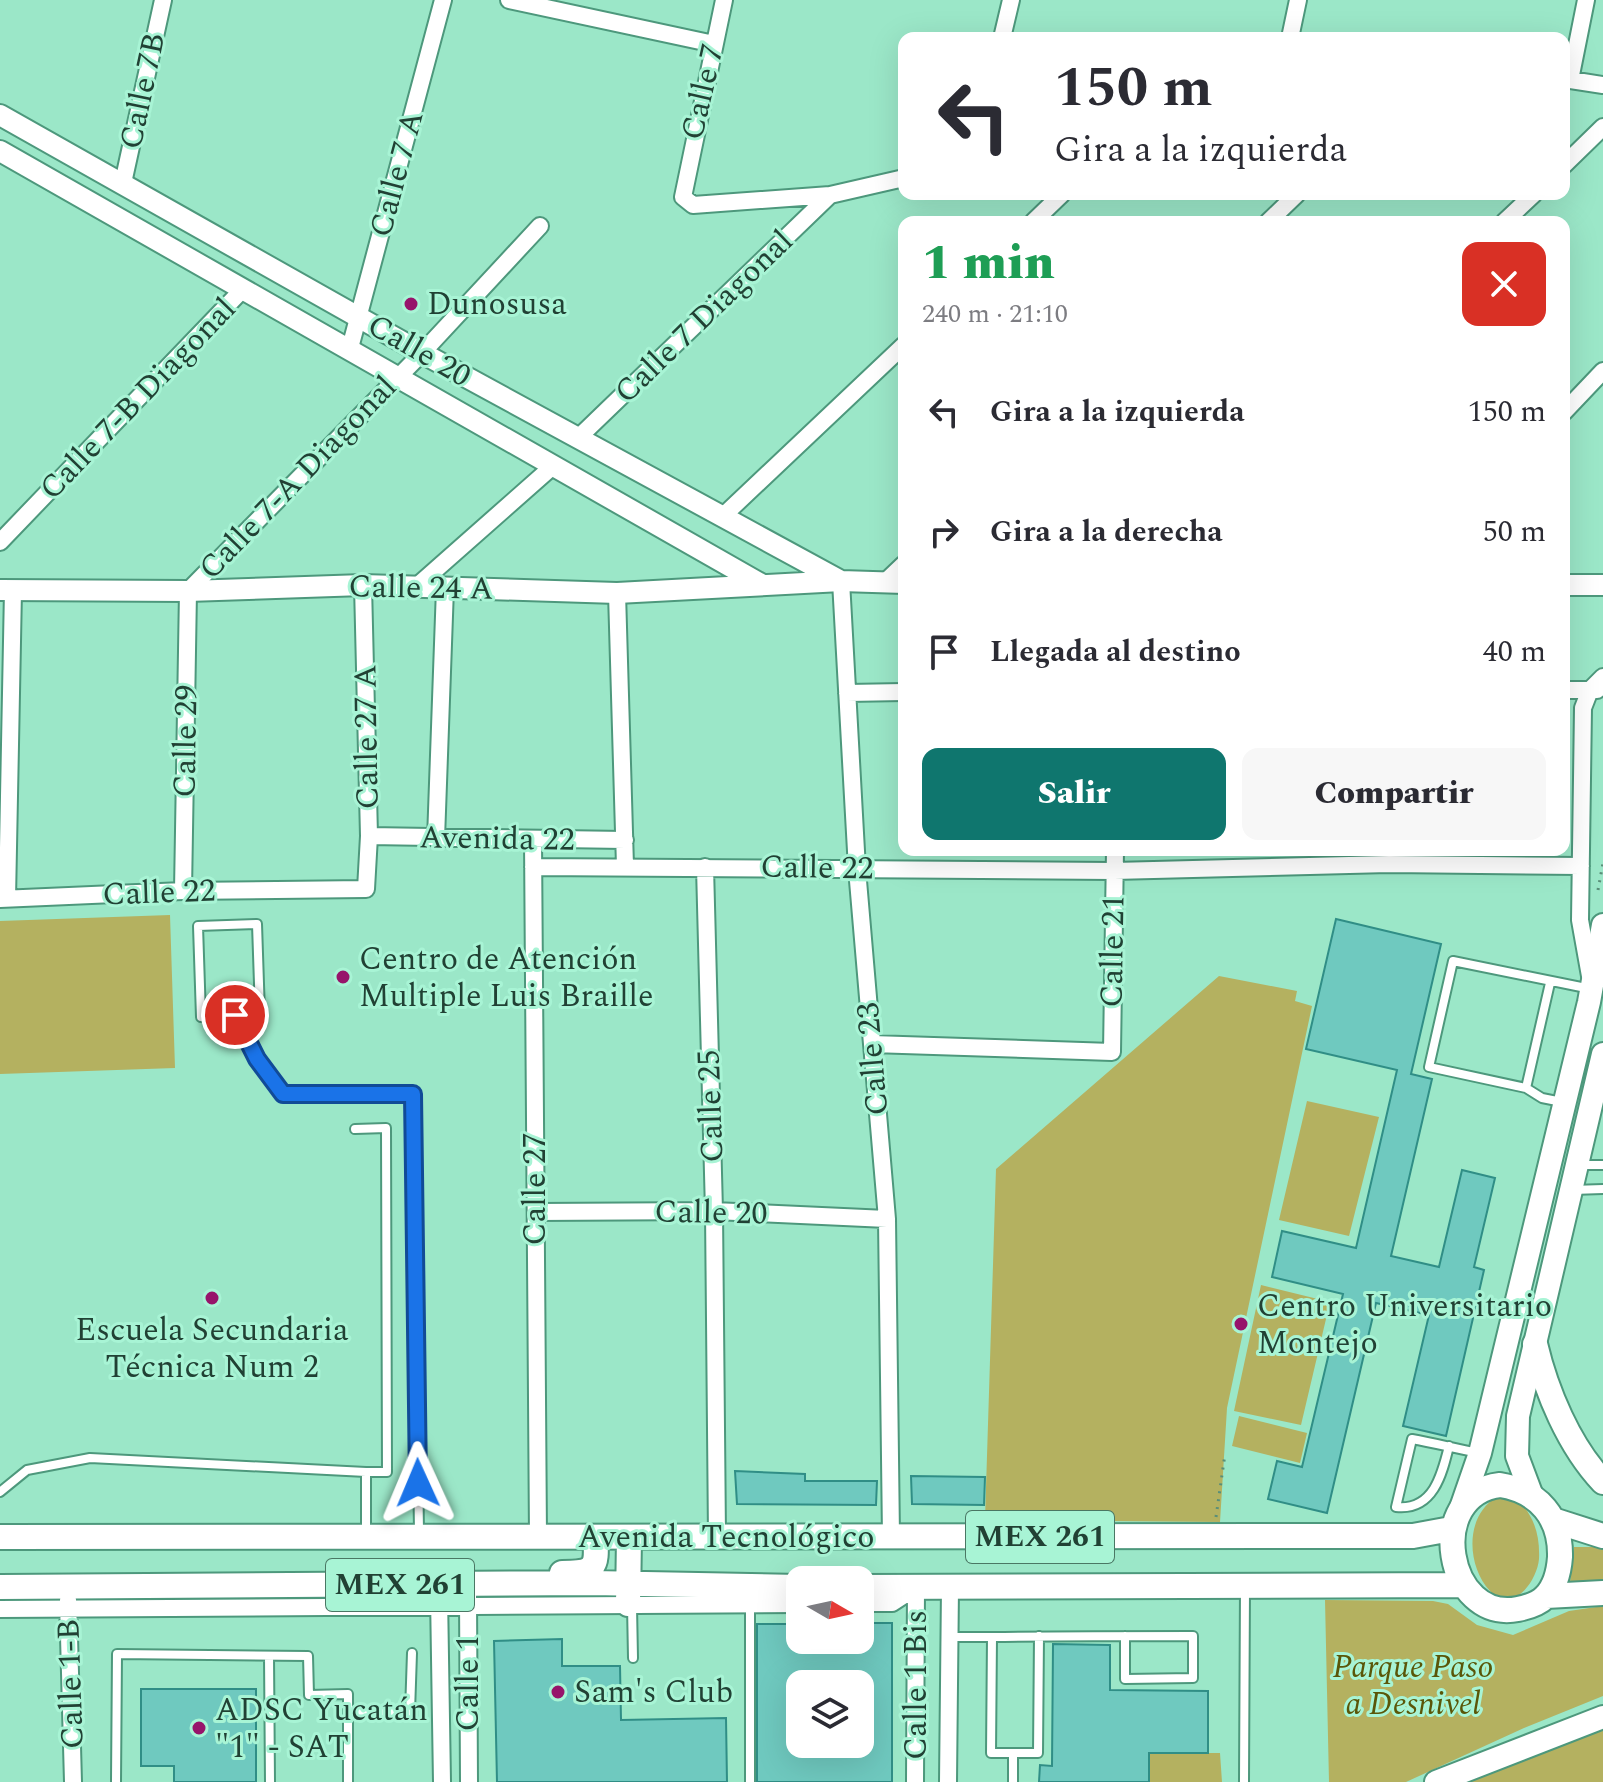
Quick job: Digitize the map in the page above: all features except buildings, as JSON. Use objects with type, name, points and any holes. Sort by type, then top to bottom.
[{"type":"main road","points":[[1556,1521],[1559,1563],[1554,1585],[1536,1604],[1506,1611],[1491,1608],[1464,1585],[1454,1563],[1451,1529],[1480,1453],[1565,1103],[1598,990],[1603,925]]},
{"type":"main road","points":[[1532,1496],[1517,1456],[1518,1416],[1603,1054]]},
{"type":"main road","points":[[1535,1344],[1543,1378],[1582,1454],[1603,1482]]},
{"type":"main road","points":[[1462,1505],[1486,1487],[1512,1487],[1532,1496],[1556,1521],[1603,1536]]},
{"type":"main road","name":"Avenida Tecnológico","points":[[0,1537],[1413,1536],[1451,1529]]},
{"type":"main road","points":[[522,1585],[546,1574],[589,1571],[596,1563],[595,1537]]},
{"type":"main road","points":[[629,1537],[629,1598]]},
{"type":"main road","name":"Avenida Tecnológico","points":[[0,1587],[68,1597],[468,1595],[522,1585],[629,1598],[750,1595],[786,1589]]},
{"type":"main road","name":"Avenida Tecnológico","points":[[874,1587],[1464,1585]]},
{"type":"main road","points":[[1546,1596],[1603,1593]]},
{"type":"main road","points":[[1436,1782],[1603,1717]]},
{"type":"street","name":"Calle 7B","points":[[123,183],[163,0]]},
{"type":"street","name":"Calle 7 A","points":[[350,348],[443,0]]},
{"type":"street","points":[[509,0],[714,44]]},
{"type":"street","name":"Calle 7","points":[[724,0],[683,184],[683,197],[693,205],[830,195]]},
{"type":"street","points":[[1003,32],[1011,0]]},
{"type":"street","points":[[1291,32],[1298,0]]},
{"type":"street","points":[[1570,67],[1586,0]]},
{"type":"street","points":[[1570,80],[1603,85]]},
{"type":"street","name":"Calle 20","points":[[0,115],[577,439],[841,581]]},
{"type":"street","points":[[1570,159],[1603,127]]},
{"type":"street","name":"Calle 20","points":[[0,151],[398,374],[762,585]]},
{"type":"street","points":[[830,195],[898,179]]},
{"type":"street","name":"Calle 7 Diagonal","points":[[577,439],[830,195]]},
{"type":"street","points":[[1039,216],[1056,200]]},
{"type":"street","points":[[1274,216],[1291,200]]},
{"type":"street","points":[[1510,216],[1527,200]]},
{"type":"street","name":"Calle 7-A Diagonal","points":[[188,591],[422,353],[540,226]]},
{"type":"street","name":"Calle 7-B Diagonal","points":[[0,542],[243,289]]},
{"type":"street","points":[[722,517],[898,351]]},
{"type":"street","points":[[1570,406],[1603,371]]},
{"type":"street","points":[[416,587],[553,466]]},
{"type":"street","name":"Calle 24 A","points":[[6,590],[188,591],[363,585],[617,593],[841,581],[894,583]]},
{"type":"street","name":"Calle 23","points":[[841,581],[857,869],[887,1219],[891,1537]]},
{"type":"street","name":"Calle 27 A","points":[[363,585],[369,836],[366,889]]},
{"type":"street","points":[[1570,585],[1603,585]]},
{"type":"street","points":[[436,839],[445,588]]},
{"type":"street","points":[[4,899],[6,590]]},
{"type":"street","name":"Calle 29","points":[[183,891],[188,591]]},
{"type":"street","points":[[617,593],[625,866]]},
{"type":"street","points":[[1598,990],[1580,920],[1583,708],[1603,677]]},
{"type":"street","points":[[1570,690],[1596,690]]},
{"type":"street","points":[[847,693],[898,692]]},
{"type":"street","name":"Avenida 22","points":[[369,836],[625,840]]},
{"type":"street","name":"Calle 27","points":[[533,840],[538,1537]]},
{"type":"street","name":"Calle 21","points":[[872,1044],[1112,1052],[1115,856]]},
{"type":"street","name":"Calle 22","points":[[533,867],[1114,871],[1389,857],[1581,866]]},
{"type":"street","name":"Calle 25","points":[[705,867],[714,1211],[717,1537]]},
{"type":"street","name":"Calle 22","points":[[4,899],[183,891],[366,889]]},
{"type":"street","name":"Calle 20","points":[[536,1212],[714,1211],[887,1219]]},
{"type":"street","name":"Avenida Tecnológico","points":[[874,1603],[892,1603],[916,1587]]},
{"type":"street","name":"Calle 1 Bis","points":[[915,1782],[916,1587]]},
{"type":"street","name":"Calle 1 Bis","points":[[948,1782],[950,1587]]},
{"type":"street","name":"Calle 1","points":[[439,1595],[442,1782]]},
{"type":"street","name":"Avenida Tecnológico","points":[[468,1595],[629,1598]]},
{"type":"street","name":"Calle 1","points":[[468,1595],[469,1782]]},
{"type":"street","name":"Avenida Tecnológico","points":[[750,1595],[786,1601]]},
{"type":"street","name":"Avenida Tecnológico","points":[[0,1609],[68,1597]]},
{"type":"street","name":"Calle 1-B","points":[[68,1597],[73,1782]]},
{"type":"lane","points":[[257,924],[260,1014],[235,1015],[201,1017],[198,926],[257,924]]},
{"type":"lane","points":[[1565,1103],[1542,1098],[1526,1088],[1429,1067],[1453,961],[1552,984],[1598,990]]},
{"type":"lane","points":[[1526,1088],[1552,984]]},
{"type":"lane","points":[[235,1015],[257,1059],[283,1094],[413,1094],[419,1537]]},
{"type":"lane","points":[[0,1492],[27,1470],[90,1458],[387,1472],[386,1128],[355,1129]]},
{"type":"lane","points":[[1577,1165],[1603,1165]]},
{"type":"lane","points":[[1571,1190],[1603,1189]]},
{"type":"lane","points":[[1449,1446],[1440,1483],[1432,1494],[1406,1508],[1396,1507],[1412,1439],[1449,1446],[1480,1453]]},
{"type":"lane","points":[[366,1472],[366,1537]]},
{"type":"lane","points":[[1244,1782],[1245,1586]]},
{"type":"lane","points":[[750,1595],[750,1782]]},
{"type":"lane","points":[[629,1598],[633,1658]]},
{"type":"lane","points":[[949,1637],[1039,1636],[1125,1636],[1193,1636],[1193,1678],[1125,1679],[1125,1636]]},
{"type":"lane","points":[[992,1637],[991,1753],[1038,1753],[1039,1636]]},
{"type":"lane","points":[[348,1712],[410,1712],[412,1653]]},
{"type":"lane","points":[[116,1782],[117,1654],[308,1656],[309,1695],[348,1694],[348,1782]]},
{"type":"lane","points":[[269,1656],[270,1782]]},
{"type":"lane","points":[[1013,1753],[1013,1782]]},
{"type":"path","points":[[1213,1537],[1225,1454]]},
{"type":"green space","points":[[170,915],[175,1068],[0,1074],[0,921]]},
{"type":"green space","points":[[1219,976],[1297,991],[1295,1001],[1312,1006],[1227,1408],[1220,1522],[985,1520],[996,1169]]},
{"type":"green space","points":[[1307,1101],[1379,1117],[1349,1236],[1279,1220]]},
{"type":"green space","points":[[1261,1285],[1330,1302],[1301,1425],[1234,1411]]},
{"type":"green space","points":[[1239,1416],[1307,1433],[1300,1463],[1232,1446]]},
{"type":"green space","points":[[1497,1497],[1520,1502],[1533,1521],[1539,1543],[1534,1577],[1522,1592],[1507,1599],[1490,1591],[1476,1568],[1473,1555],[1474,1528],[1487,1505]]},
{"type":"green space","points":[[1574,1547],[1603,1547],[1603,1582],[1570,1582]]},
{"type":"green space","name":"Parque Paso a Desnivel","points":[[1325,1600],[1433,1601],[1448,1604],[1477,1625],[1513,1635],[1569,1611],[1603,1606],[1603,1696],[1406,1782],[1329,1782]]},
{"type":"green space","points":[[1603,1724],[1603,1782],[1465,1782]]},
{"type":"green space","points":[[1149,1753],[1220,1753],[1222,1782],[1149,1782]]},
{"type":"place","name":"Dunosusa","points":[[411,304]]},
{"type":"place","name":"Centro de Atención Multiple Luis Braille","points":[[343,977]]},
{"type":"place","name":"Escuela Secundaria Técnica Num 2","points":[[212,1298]]},
{"type":"place","name":"Centro Universitario Montejo","points":[[1241,1324]]},
{"type":"place","name":"Sam's Club","points":[[558,1692]]},
{"type":"place","name":"ADSC Yucatán \"1\" - SAT","points":[[199,1728]]},
{"type":"route","points":[[235,1015],[257,1059],[283,1094],[413,1094],[418,1483]]}]
